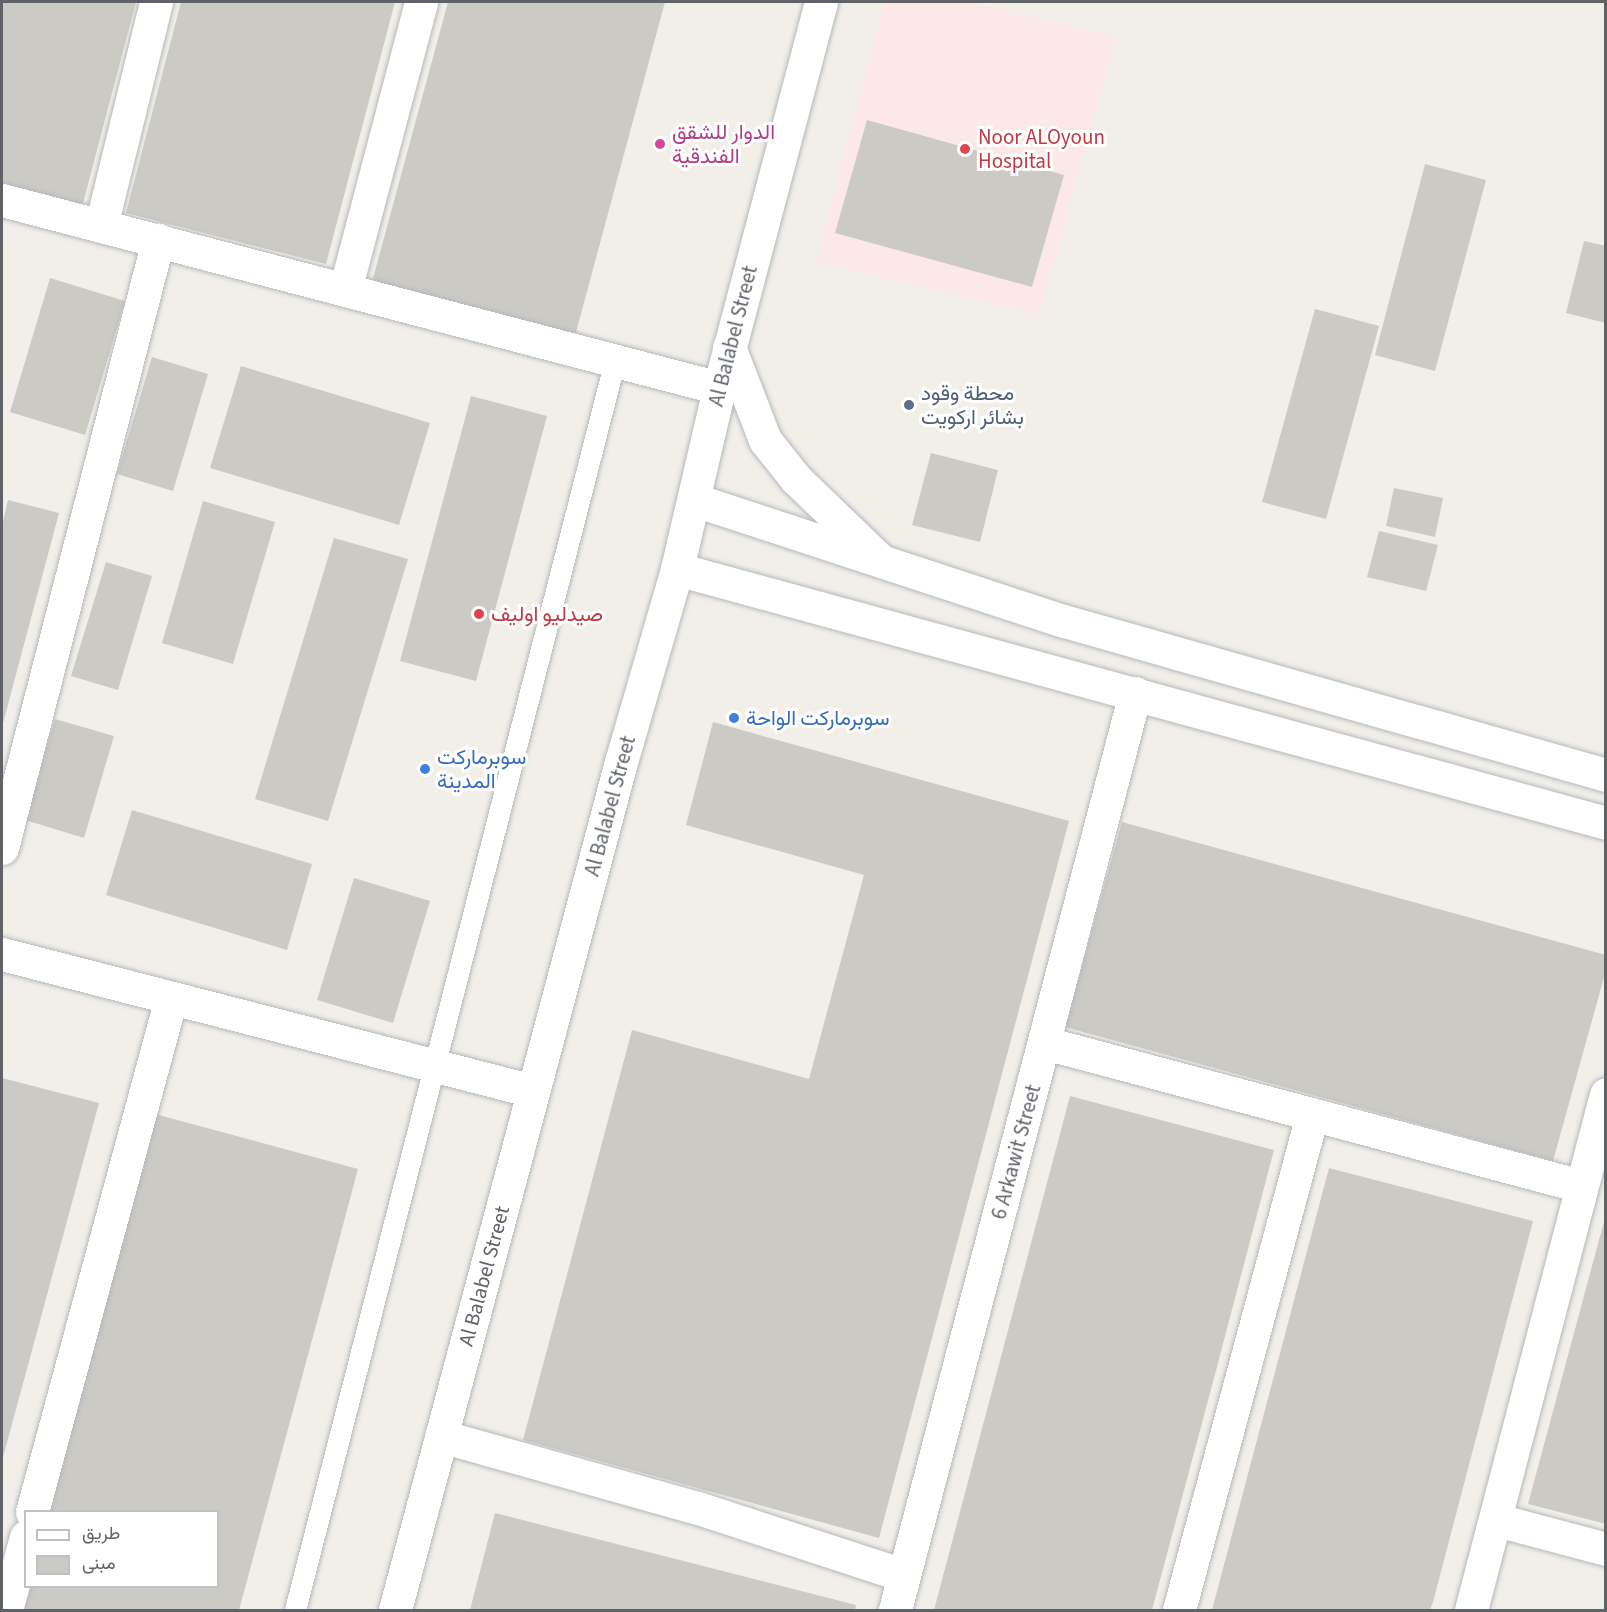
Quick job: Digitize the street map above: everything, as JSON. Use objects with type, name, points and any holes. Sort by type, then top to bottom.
[{"type":"street","points":[[101,226],[156,2]]},
{"type":"street","points":[[345,290],[421,2]]},
{"type":"street","name":"Al Balabel Street","points":[[395,1611],[533,1092],[678,569],[718,388],[821,2]]},
{"type":"street","points":[[2,200],[718,388]]},
{"type":"street","points":[[2,848],[158,240]]},
{"type":"street","points":[[729,347],[765,440],[796,479],[884,565]]},
{"type":"street","points":[[695,500],[884,565],[1152,647],[1605,775]]},
{"type":"street","points":[[678,569],[1605,823]]},
{"type":"street","name":"6 Arkawit Street","points":[[895,1611],[1135,693]]},
{"type":"street","points":[[2,954],[533,1092]]},
{"type":"street","points":[[33,1510],[171,998]]},
{"type":"street","points":[[1045,1043],[1581,1186]]},
{"type":"street","points":[[1471,1611],[1497,1521],[1605,1094]]},
{"type":"street","points":[[1179,1611],[1312,1115]]},
{"type":"street","points":[[441,1436],[698,1508],[903,1575]]},
{"type":"street","points":[[1497,1521],[1605,1549]]},
{"type":"street","points":[[6,1611],[24,1544]]},
{"type":"lane","points":[[295,1611],[615,360]]},
{"type":"shaded area","name":"Noor ALOyoun Hospital","points":[[885,2],[967,2],[1116,37],[1039,315],[816,261]]},
{"type":"building","points":[[2,2],[136,2],[82,207],[2,186]]},
{"type":"building","points":[[181,2],[395,2],[326,264],[126,213]]},
{"type":"building","points":[[448,2],[665,2],[575,336],[372,282]]},
{"type":"building","points":[[867,120],[1064,175],[1032,287],[835,233]]},
{"type":"building","points":[[1425,164],[1486,180],[1435,371],[1375,355]]},
{"type":"building","points":[[1584,241],[1606,246],[1606,323],[1566,313]]},
{"type":"building","points":[[50,278],[125,301],[85,435],[10,412]]},
{"type":"building","points":[[1315,309],[1379,326],[1326,519],[1262,502]]},
{"type":"building","points":[[152,357],[208,374],[173,491],[117,474]]},
{"type":"building","points":[[241,366],[430,423],[399,525],[210,468]]},
{"type":"building","points":[[471,396],[547,416],[476,681],[400,661]]},
{"type":"building","points":[[931,453],[998,470],[980,542],[912,525]]},
{"type":"building","points":[[1394,488],[1443,498],[1435,537],[1386,526]]},
{"type":"building","points":[[8,500],[59,513],[2,727],[2,526]]},
{"type":"building","points":[[203,501],[275,522],[233,664],[162,643]]},
{"type":"building","points":[[1379,531],[1438,545],[1426,591],[1367,577]]},
{"type":"building","points":[[334,538],[408,559],[328,821],[255,799]]},
{"type":"building","points":[[106,562],[152,576],[118,690],[71,676]]},
{"type":"building","points":[[55,719],[114,736],[84,838],[25,820]]},
{"type":"building","points":[[713,722],[1069,821],[879,1538],[523,1440],[632,1030],[809,1079],[864,875],[686,825]]},
{"type":"building","points":[[132,810],[312,864],[287,950],[106,895]]},
{"type":"building","points":[[1122,822],[1606,955],[1606,970],[1553,1161],[1065,1027]]},
{"type":"building","points":[[354,878],[430,901],[393,1023],[317,1000]]},
{"type":"building","points":[[2,1078],[99,1103],[2,1461]]},
{"type":"building","points":[[1070,1096],[1274,1150],[1214,1378],[1152,1610],[934,1610]]},
{"type":"building","points":[[155,1114],[358,1169],[239,1610],[22,1610],[28,1588],[219,1588],[219,1510],[49,1510]]},
{"type":"building","points":[[1329,1168],[1533,1221],[1433,1602],[1430,1610],[1212,1610]]},
{"type":"building","points":[[1606,1214],[1606,1524],[1528,1504]]},
{"type":"building","points":[[495,1513],[856,1605],[855,1610],[470,1610]]},
{"type":"place","name":"الدوار للشقق الفندقية","points":[[660,144]]},
{"type":"place","name":"Noor ALOyoun Hospital","points":[[965,149]]},
{"type":"place","name":"محطة وقود بشائر اركويت","points":[[909,405]]},
{"type":"place","name":"صيدليو اوليف","points":[[479,614]]},
{"type":"place","name":"سوبرماركت الواحة","points":[[734,718]]},
{"type":"place","name":"سوبرماركت المدينة","points":[[425,769]]}]
